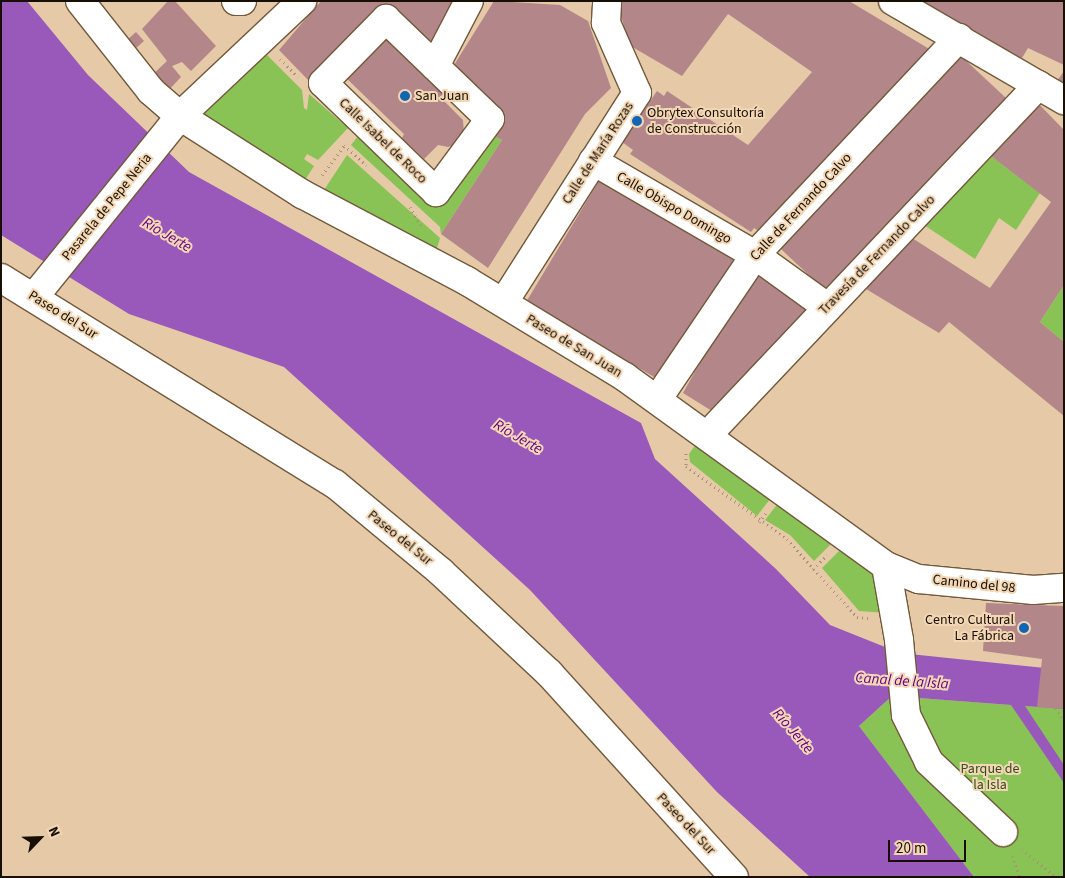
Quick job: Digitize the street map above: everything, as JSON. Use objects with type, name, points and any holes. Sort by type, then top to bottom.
[{"type":"street","name":"Paseo de San Juan","points":[[80,1],[151,91],[180,116],[308,196],[467,281],[708,428]]},
{"type":"street","points":[[236,1],[242,1]]},
{"type":"street","points":[[180,116],[302,1]]},
{"type":"street","points":[[435,66],[469,1]]},
{"type":"street","name":"Calle de María Rozas","points":[[507,296],[636,93],[606,23],[607,1]]},
{"type":"street","points":[[893,1],[1064,100]]},
{"type":"street","name":"Calle Isabel de Roco","points":[[386,19],[490,119],[436,192],[323,83],[386,19]]},
{"type":"street","name":"Calle de Fernando Calvo","points":[[663,391],[755,255],[959,38]]},
{"type":"street","name":"Travesía de Fernando Calvo","points":[[708,428],[828,307],[1039,85]]},
{"type":"street","name":"Pasarela de Pepe Neria","points":[[34,297],[180,116]]},
{"type":"street","name":"Calle Obispo Domingo","points":[[593,161],[755,255],[828,307]]},
{"type":"street","points":[[441,257],[663,391],[708,428],[741,461],[886,566],[897,630],[906,715],[929,762],[1003,832]]},
{"type":"street","name":"Paseo del Sur","points":[[1,278],[335,484],[441,572],[549,674],[734,877]]},
{"type":"street","name":"Camino del 98","points":[[886,566],[919,579],[1033,590],[1064,588]]},
{"type":"path","points":[[261,39],[308,88],[323,83]]},
{"type":"path","points":[[308,196],[344,145],[364,122]]},
{"type":"path","points":[[344,145],[371,169]]},
{"type":"path","points":[[405,200],[441,257]]},
{"type":"path","points":[[708,428],[687,449],[684,458],[686,466],[787,539],[857,617],[897,630]]},
{"type":"path","points":[[1056,708],[1064,721]]},
{"type":"path","points":[[1003,832],[1056,877]]},
{"type":"green space","points":[[267,55],[302,90],[304,108],[307,110],[309,94],[348,128],[318,160],[307,154],[304,159],[314,166],[305,180],[199,119]]},
{"type":"green space","points":[[487,133],[502,140],[441,234],[440,227],[351,145],[358,136],[442,206]]},
{"type":"green space","points":[[987,153],[1040,193],[1016,230],[999,218],[975,259],[921,223]]},
{"type":"green space","points":[[347,155],[440,238],[435,255],[324,190]]},
{"type":"green space","points":[[1064,285],[1064,342],[1040,322]]},
{"type":"green space","points":[[699,440],[771,498],[757,516],[690,462],[689,454]]},
{"type":"green space","points":[[779,502],[831,544],[814,561],[790,535],[765,520]]},
{"type":"green space","points":[[839,551],[879,569],[886,613],[859,611],[822,568]]},
{"type":"green space","name":"Parque de la Isla","points":[[892,696],[1064,709],[1064,877],[974,877],[859,726]]},
{"type":"water","points":[[1,1],[27,1],[88,75],[189,172],[641,423],[655,459],[776,569],[830,625],[900,653],[1064,670],[1064,709],[1025,706],[1064,765],[1064,783],[1011,705],[892,696],[859,726],[974,877],[810,877],[717,792],[530,590],[284,367],[129,314],[1,235]]},
{"type":"building","points":[[168,1],[175,1],[216,46],[191,71],[182,62],[172,66],[181,77],[167,92],[151,76],[167,61],[142,29]]},
{"type":"building","points":[[321,1],[455,1],[427,52],[385,13],[310,82],[279,50]]},
{"type":"building","points":[[494,1],[560,5],[588,21],[611,88],[585,114],[488,268],[441,234],[502,140],[487,133],[449,73]]},
{"type":"building","points":[[620,1],[849,1],[931,50],[760,232],[754,228],[751,232],[630,154],[633,150],[622,142],[657,91],[664,96],[667,91],[748,145],[812,72],[728,14],[682,76],[629,45],[618,4]]},
{"type":"building","points":[[910,1],[1064,1],[1064,65],[1028,48],[1022,58]]},
{"type":"building","points":[[136,32],[144,41],[134,50],[126,41]]},
{"type":"building","name":"San Juan","points":[[387,33],[448,93],[442,99],[463,120],[464,133],[459,143],[448,147],[438,145],[424,159],[402,138],[404,134],[342,74]]},
{"type":"building","points":[[961,56],[1012,104],[832,297],[781,249]]},
{"type":"building","points":[[1064,71],[1064,88],[1055,84]]},
{"type":"building","points":[[1033,98],[1064,130],[1064,285],[1040,322],[1064,342],[1064,416],[949,322],[939,333],[866,289],[909,236],[990,288],[1051,202],[987,153]]},
{"type":"building","points":[[600,179],[736,261],[663,383],[527,301]]},
{"type":"building","points":[[754,265],[813,309],[712,411],[683,393]]},
{"type":"building","name":"Centro Cultural La Fábrica","points":[[986,603],[1064,606],[1064,709],[1037,707],[1042,659],[983,651]]},
{"type":"place","name":"San Juan","points":[[405,96]]},
{"type":"place","name":"Obrytex Consultoría de Construcción","points":[[637,121]]},
{"type":"place","name":"Centro Cultural La Fábrica","points":[[1024,628]]},
{"type":"water label","name":"Río Jerte","points":[[167,235]]},
{"type":"water label","name":"Río Jerte","points":[[518,437]]},
{"type":"water label","name":"Canal de la Isla","points":[[902,681]]},
{"type":"water label","name":"Río Jerte","points":[[793,731]]}]
